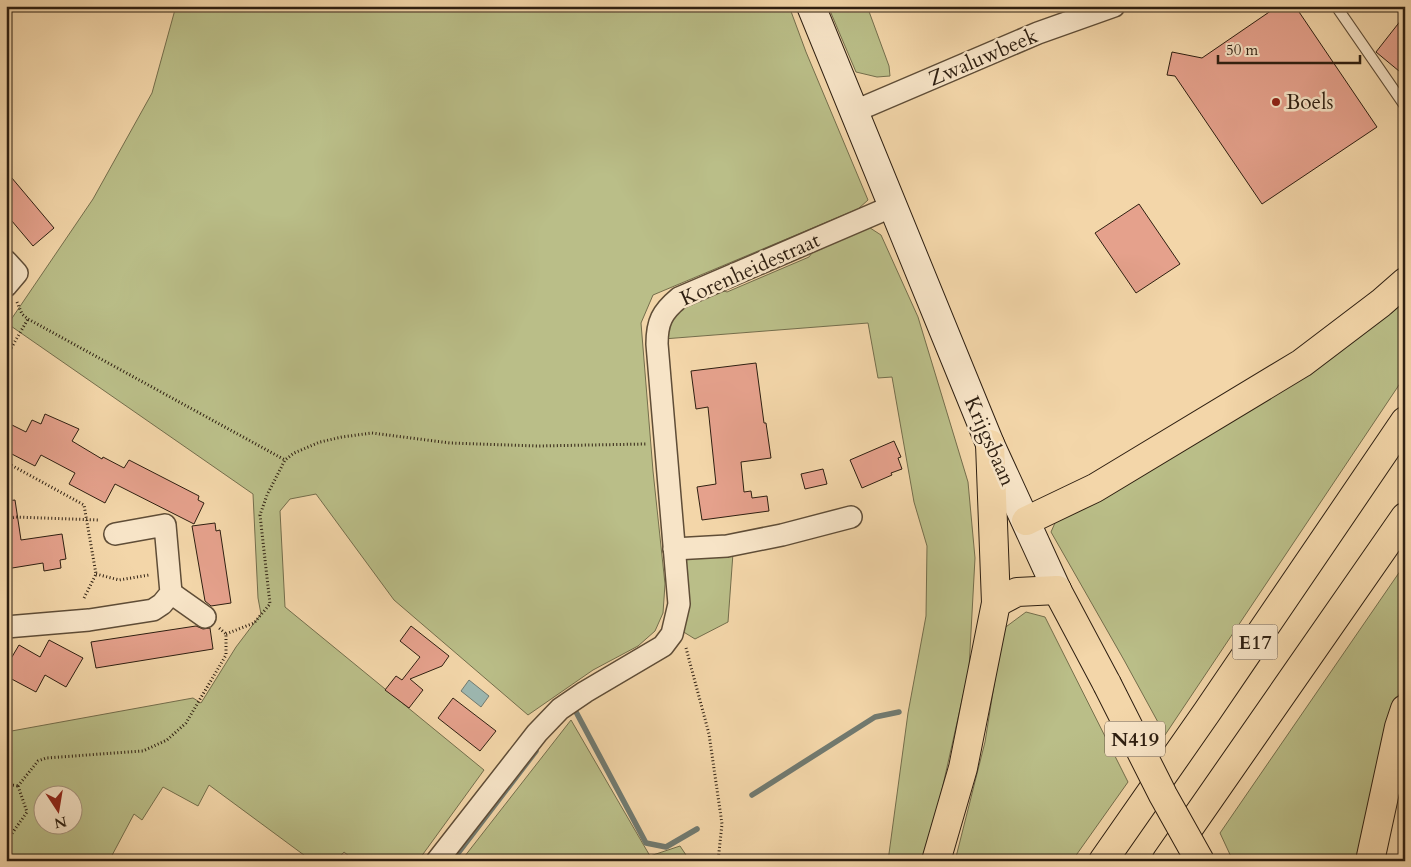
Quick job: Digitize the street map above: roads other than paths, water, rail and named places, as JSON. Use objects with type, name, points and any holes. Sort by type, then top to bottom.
[{"type":"main road","name":"Krijgsbaan","points":[[811,6],[990,444],[1056,590],[1200,861]]},
{"type":"main road","points":[[1026,521],[1095,488],[1302,363],[1381,303],[1405,282]]},
{"type":"main road","name":"E17","points":[[1103,861],[1405,421]]},
{"type":"main road","points":[[936,861],[963,768],[996,603],[990,444]]},
{"type":"main road","name":"E17","points":[[1166,861],[1405,518]]},
{"type":"main road","points":[[996,603],[1017,592],[1056,590]]},
{"type":"main road","points":[[1370,861],[1399,727],[1405,709]]},
{"type":"street","name":"Zwaluwbeek","points":[[853,112],[1038,33],[1114,6]]},
{"type":"street","name":"Korenheidestraat","points":[[437,861],[537,732],[560,709],[662,646],[672,634],[679,604],[657,332],[664,311],[679,298],[893,206]]},
{"type":"street","points":[[6,260],[17,272],[6,286]]},
{"type":"street","points":[[674,549],[727,546],[782,535],[851,517]]},
{"type":"street","points":[[6,627],[89,620],[153,610],[162,604],[171,593],[165,524],[115,534]]},
{"type":"street","points":[[171,593],[205,617]]},
{"type":"lane","points":[[1336,6],[1405,106]]},
{"type":"water","points":[[469,680],[489,696],[481,707],[461,691]]},
{"type":"waterway","points":[[575,710],[646,843],[666,847],[697,829]]},
{"type":"waterway","points":[[752,795],[875,717],[899,712]]},
{"type":"waterway","points":[[452,861],[536,751]]},
{"type":"place","name":"Boels","points":[[1276,102]]}]
